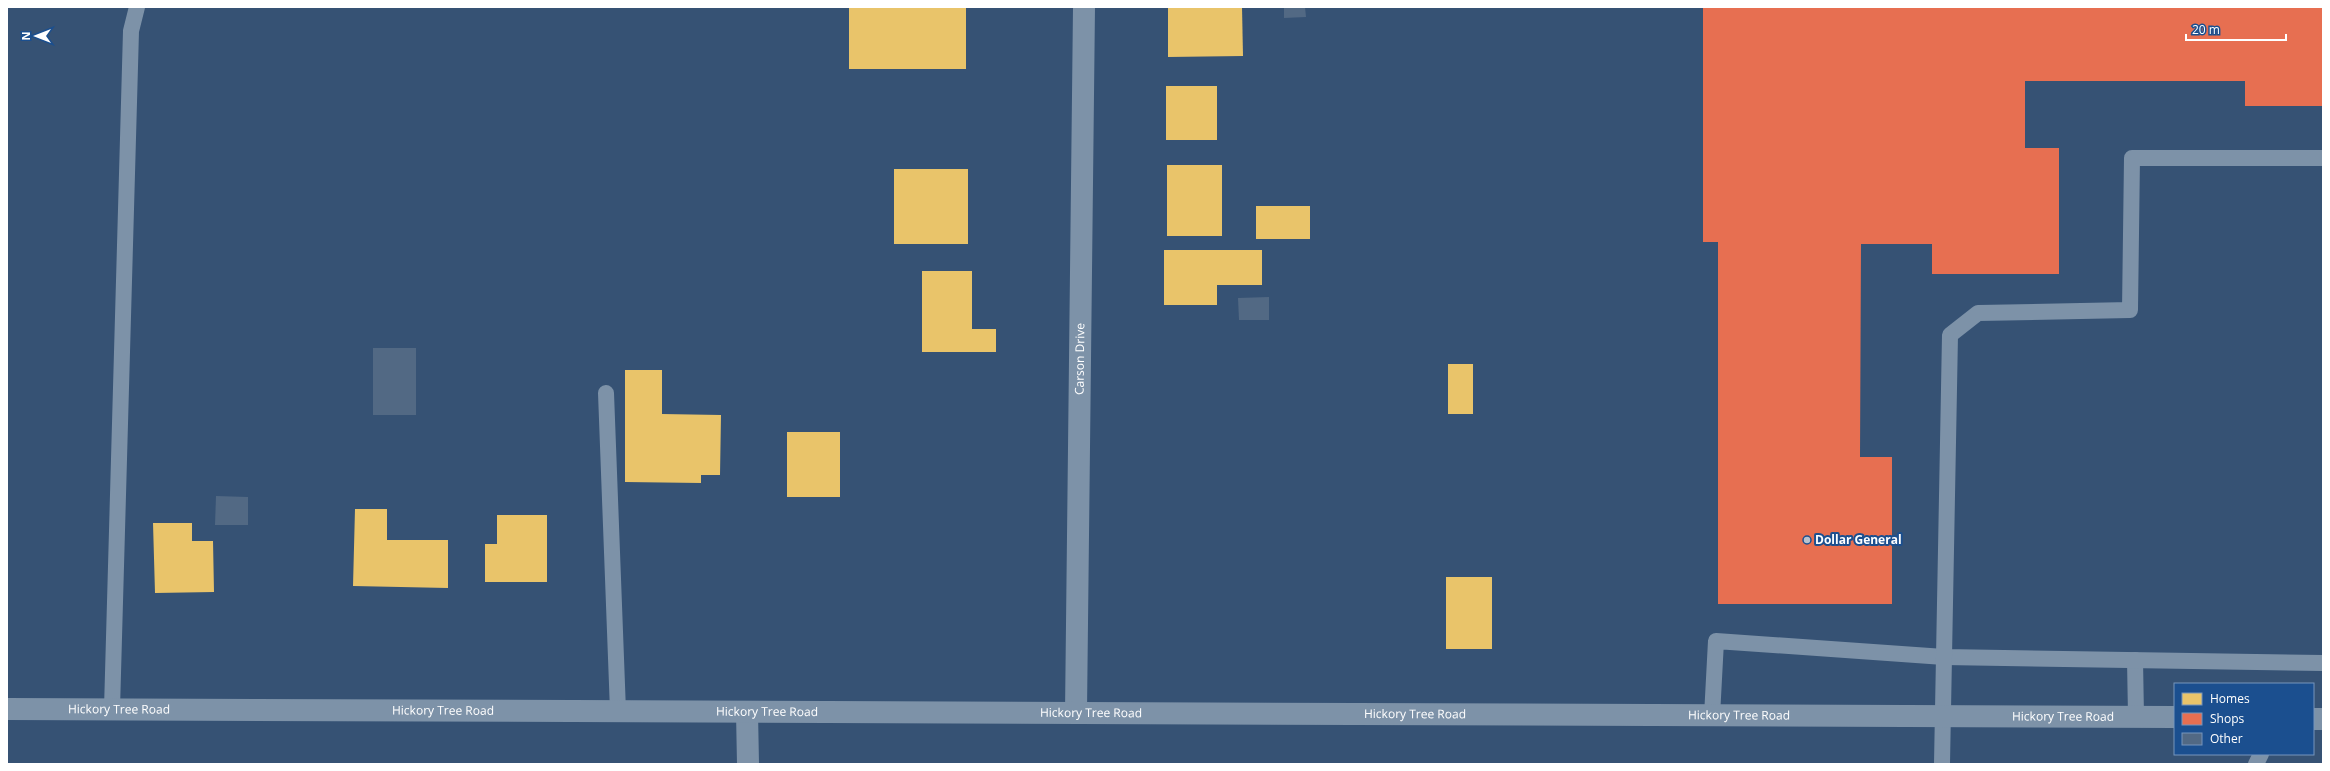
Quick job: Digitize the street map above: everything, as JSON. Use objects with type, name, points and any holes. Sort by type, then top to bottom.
[{"type":"street","name":"Carson Drive","points":[[1076,712],[1084,7]]},
{"type":"street","name":"Hickory Tree Road","points":[[7,709],[2174,717]]},
{"type":"street","points":[[747,712],[748,764]]},
{"type":"lane","points":[[112,710],[131,31],[137,7]]},
{"type":"lane","points":[[1942,764],[1950,335],[1978,313],[2130,310],[2132,158],[2323,158]]},
{"type":"lane","points":[[606,393],[618,711]]},
{"type":"lane","points":[[1712,716],[1716,641],[1944,657],[2323,663]]},
{"type":"lane","points":[[2135,660],[2136,716]]},
{"type":"lane","points":[[2256,764],[2261,755]]},
{"type":"building: Homes","points":[[849,7],[966,7],[966,69],[849,69]]},
{"type":"building: Homes","points":[[1168,7],[1242,7],[1243,56],[1168,57]]},
{"type":"building: Homes","points":[[1166,86],[1217,86],[1217,140],[1166,140]]},
{"type":"building: Homes","points":[[1167,165],[1222,165],[1222,236],[1167,236]]},
{"type":"building: Homes","points":[[894,169],[968,169],[968,244],[894,244]]},
{"type":"building: Homes","points":[[1256,206],[1310,206],[1310,239],[1256,239]]},
{"type":"building: Homes","points":[[1164,250],[1262,250],[1262,285],[1217,285],[1217,305],[1164,305]]},
{"type":"building: Homes","points":[[922,271],[972,271],[972,329],[996,329],[996,352],[922,352]]},
{"type":"building: Homes","points":[[1448,364],[1473,364],[1473,414],[1448,414]]},
{"type":"building: Homes","points":[[625,370],[662,370],[662,414],[721,415],[720,475],[701,475],[701,483],[625,482]]},
{"type":"building: Homes","points":[[787,432],[840,432],[840,497],[787,497]]},
{"type":"building: Homes","points":[[355,509],[387,509],[387,540],[448,540],[448,588],[353,586]]},
{"type":"building: Homes","points":[[497,515],[547,515],[547,582],[485,582],[485,544],[497,544]]},
{"type":"building: Homes","points":[[153,523],[192,523],[192,541],[213,541],[214,592],[155,593]]},
{"type":"building: Homes","points":[[1446,577],[1492,577],[1492,649],[1446,649]]},
{"type":"building: Shops","points":[[1703,7],[2323,7],[2323,106],[2245,106],[2245,81],[2025,81],[2025,148],[2059,148],[2059,274],[1932,274],[1932,244],[1861,244],[1860,457],[1892,457],[1892,604],[1718,604],[1718,242],[1703,242]]},
{"type":"building: Other","points":[[1284,7],[1305,7],[1306,17],[1284,18]]},
{"type":"building: Other","points":[[1269,297],[1269,320],[1239,320],[1238,298]]},
{"type":"building: Other","points":[[373,348],[416,348],[416,415],[373,415]]},
{"type":"building: Other","points":[[216,496],[248,497],[248,525],[215,525]]},
{"type":"place","name":"Dollar General","points":[[1807,540]]}]
